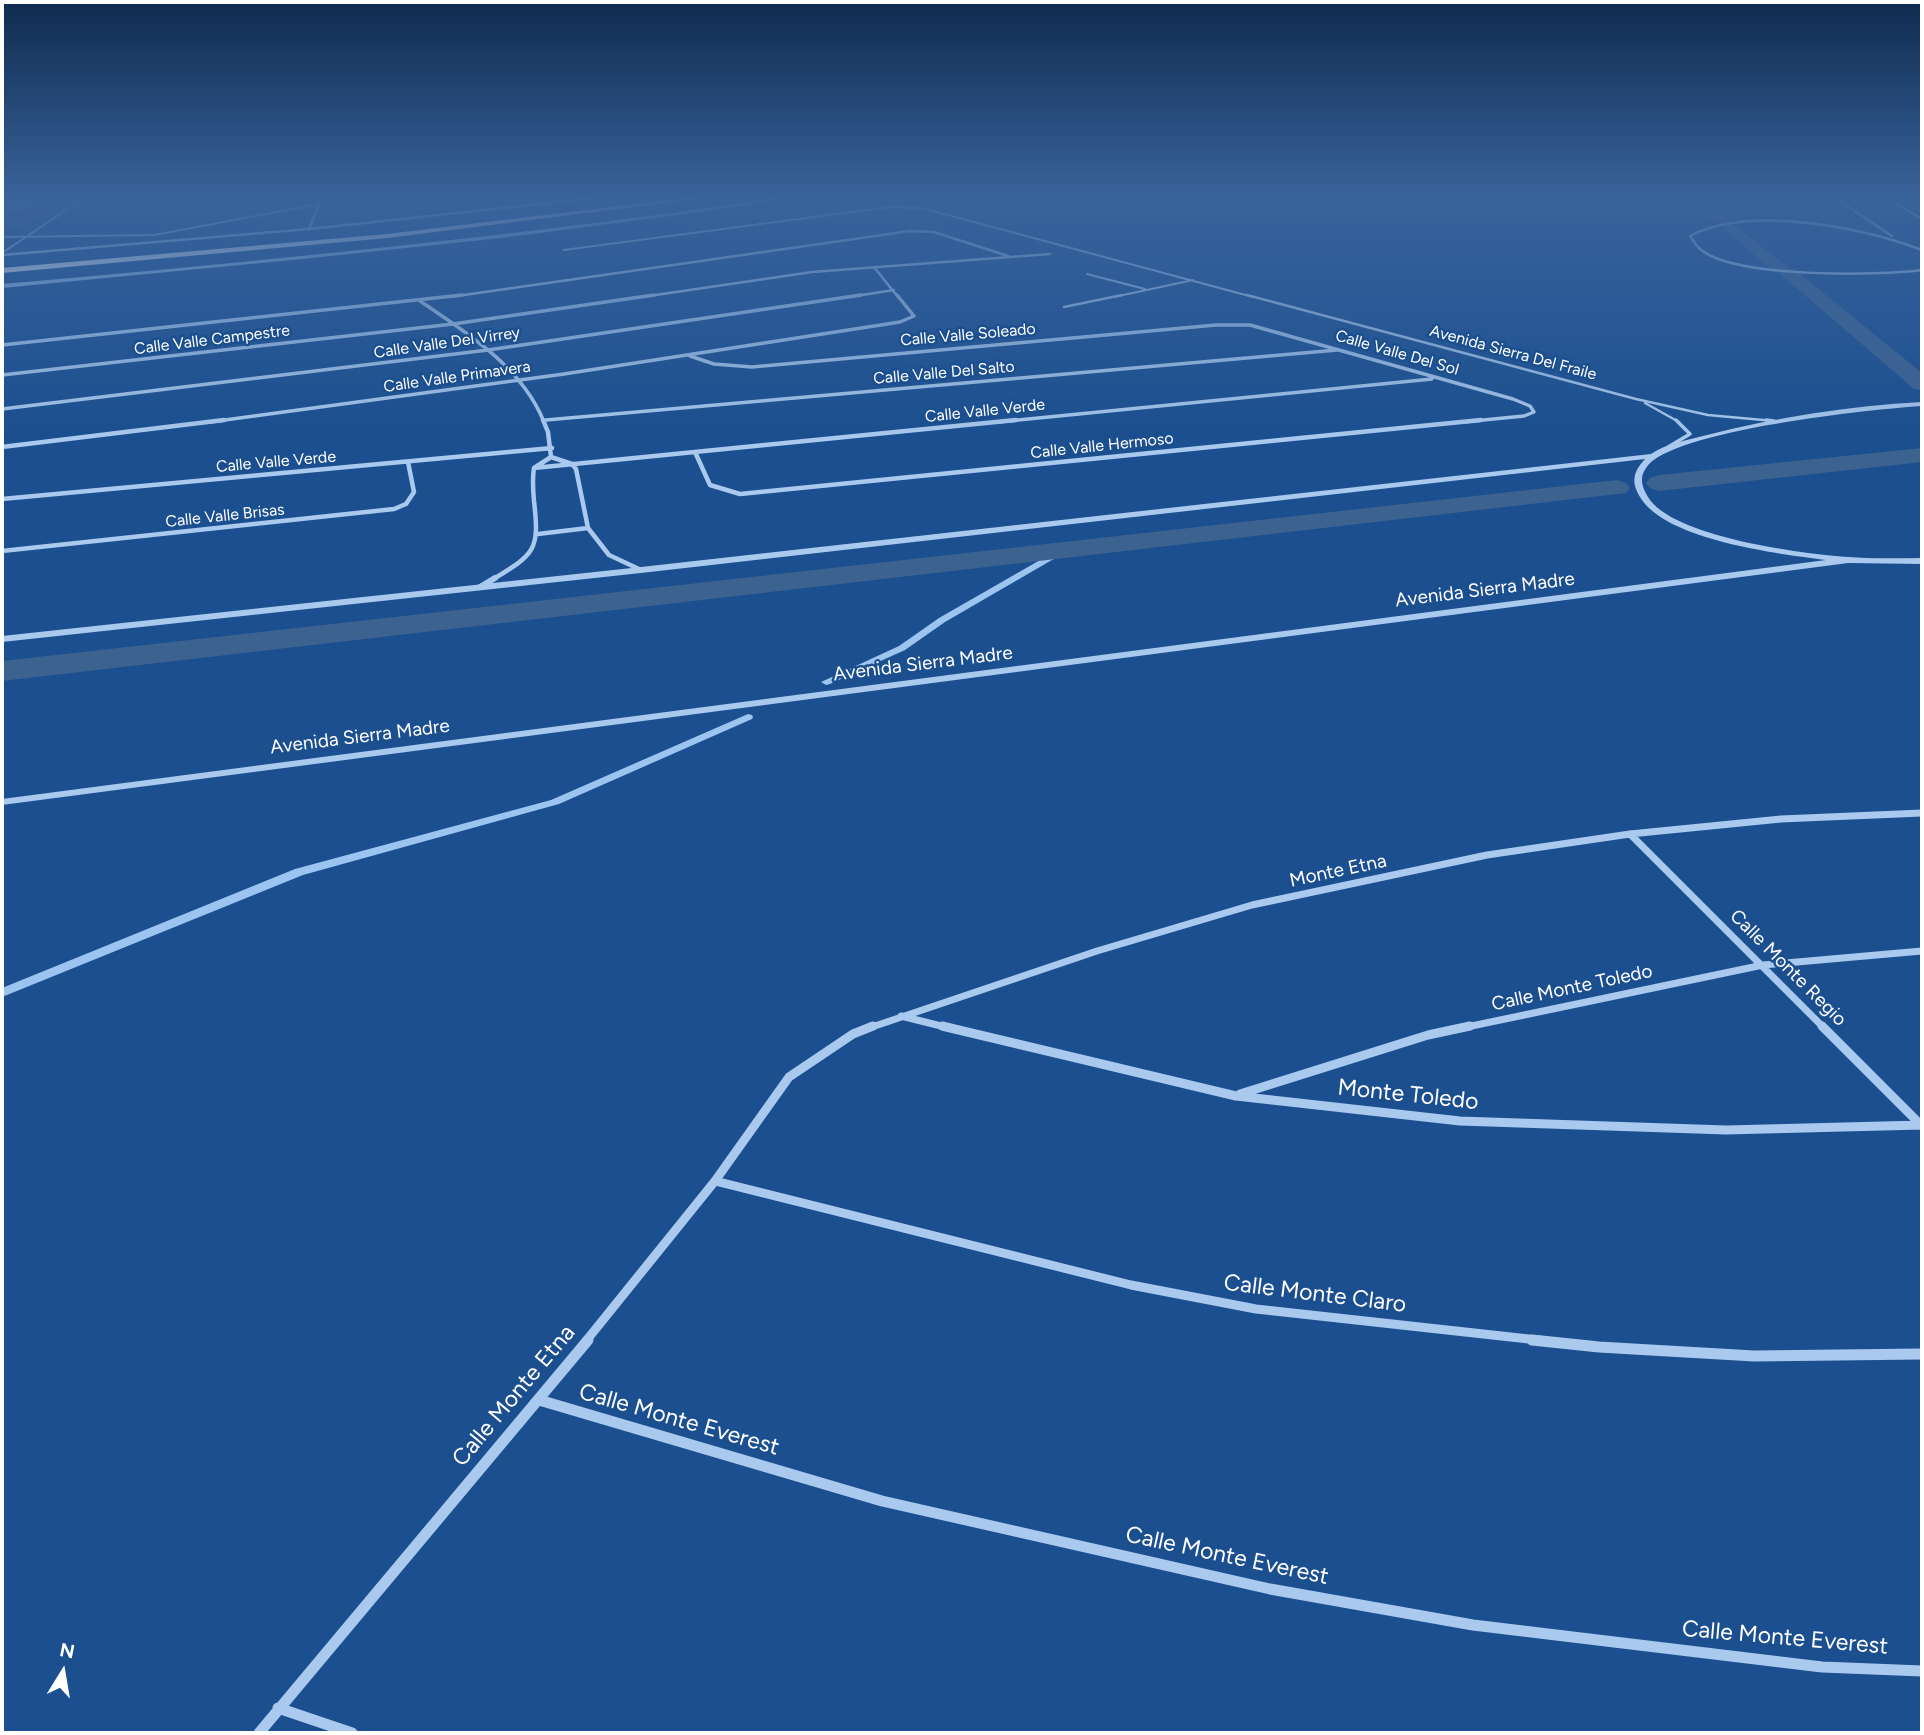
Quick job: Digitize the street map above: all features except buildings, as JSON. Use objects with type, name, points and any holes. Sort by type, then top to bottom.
[{"type":"street","points":[[2,345],[419,301],[591,277]]},
{"type":"street","name":"Calle Valle Campestre","points":[[2,375],[453,324],[779,277]]},
{"type":"street","points":[[883,277],[894,290]]},
{"type":"street","name":"Calle Valle Primavera","points":[[2,447],[301,412],[690,356],[900,322],[914,316],[894,290]]},
{"type":"street","name":"Calle Valle Del Virrey","points":[[2,409],[488,350],[894,290]]},
{"type":"street","points":[[419,301],[488,350],[518,380],[546,420],[552,448],[551,457]]},
{"type":"street","name":"Calle Valle Soleado","points":[[690,356],[714,364],[752,367],[1216,325],[1250,325]]},
{"type":"street","name":"Calle Valle Del Sol","points":[[1250,325],[1513,399],[1530,406],[1534,412]]},
{"type":"street","name":"Calle Valle Del Salto","points":[[546,420],[1343,350]]},
{"type":"street","name":"Calle Valle Verde","points":[[534,468],[1438,378]]},
{"type":"street","points":[[1922,404],[1801,415],[1662,450],[1651,456],[1641,467],[1637,481],[1640,494],[1659,512],[1679,525],[1708,535],[1758,547],[1848,560],[1922,561]]},
{"type":"street","name":"Calle Valle Hermoso","points":[[695,452],[710,485],[740,494],[1524,416],[1534,412]]},
{"type":"street","name":"Calle Valle Verde","points":[[2,499],[552,448]]},
{"type":"street","points":[[2,641],[14,637],[640,570],[1651,456]]},
{"type":"street","points":[[551,457],[572,464],[576,469],[588,528],[609,555],[640,570]]},
{"type":"street","points":[[480,587],[529,554],[538,534],[534,468],[551,457]]},
{"type":"street","name":"Calle Valle Brisas","points":[[2,551],[394,509],[406,504],[414,492],[408,462]]},
{"type":"street","points":[[538,534],[588,528]]},
{"type":"street","name":"Avenida Sierra Madre","points":[[2,802],[1848,560]]},
{"type":"street","name":"Monte Etna","points":[[789,1077],[853,1034],[900,1015],[1097,951],[1252,905],[1487,855],[1630,834],[1781,820],[1922,813]]},
{"type":"street","name":"Calle Monte Regio","points":[[1630,834],[1922,1125]]},
{"type":"street","name":"Calle Monte Toledo","points":[[1236,1096],[1428,1035],[1762,965],[1922,951]]},
{"type":"street","name":"Monte Toledo","points":[[900,1015],[1236,1096],[1474,1121],[1739,1130],[1922,1125]]},
{"type":"street","name":"Calle Monte Etna","points":[[258,1733],[539,1401],[715,1181],[789,1077]]},
{"type":"street","name":"Calle Monte Claro","points":[[715,1181],[1131,1285],[1256,1309],[1599,1347],[1754,1356],[1922,1354]]},
{"type":"street","name":"Calle Monte Everest","points":[[539,1401],[882,1501],[1270,1588],[1487,1627],[1822,1667],[1922,1671]]},
{"type":"street","points":[[278,1708],[352,1733]]},
{"type":"lane","points":[[1098,277],[1147,290]]},
{"type":"lane","name":"Avenida Sierra Del Fraile","points":[[1188,277],[1636,399],[1708,415],[1774,421]]},
{"type":"lane","points":[[1063,307],[1196,279]]},
{"type":"lane","name":"Avenida Sierra Del Fraile","points":[[1636,399],[1673,418],[1690,434],[1662,450]]},
{"type":"waterway","points":[[2,286],[99,277]]},
{"type":"waterway","points":[[1793,277],[1922,384]]},
{"type":"waterway","points":[[1659,483],[1922,455]]},
{"type":"waterway","points":[[2,671],[1617,488]]},
{"type":"waterway","points":[[826,682],[902,648],[942,620],[1061,551]]},
{"type":"waterway","points":[[2,993],[299,872],[555,802],[748,717]]}]
